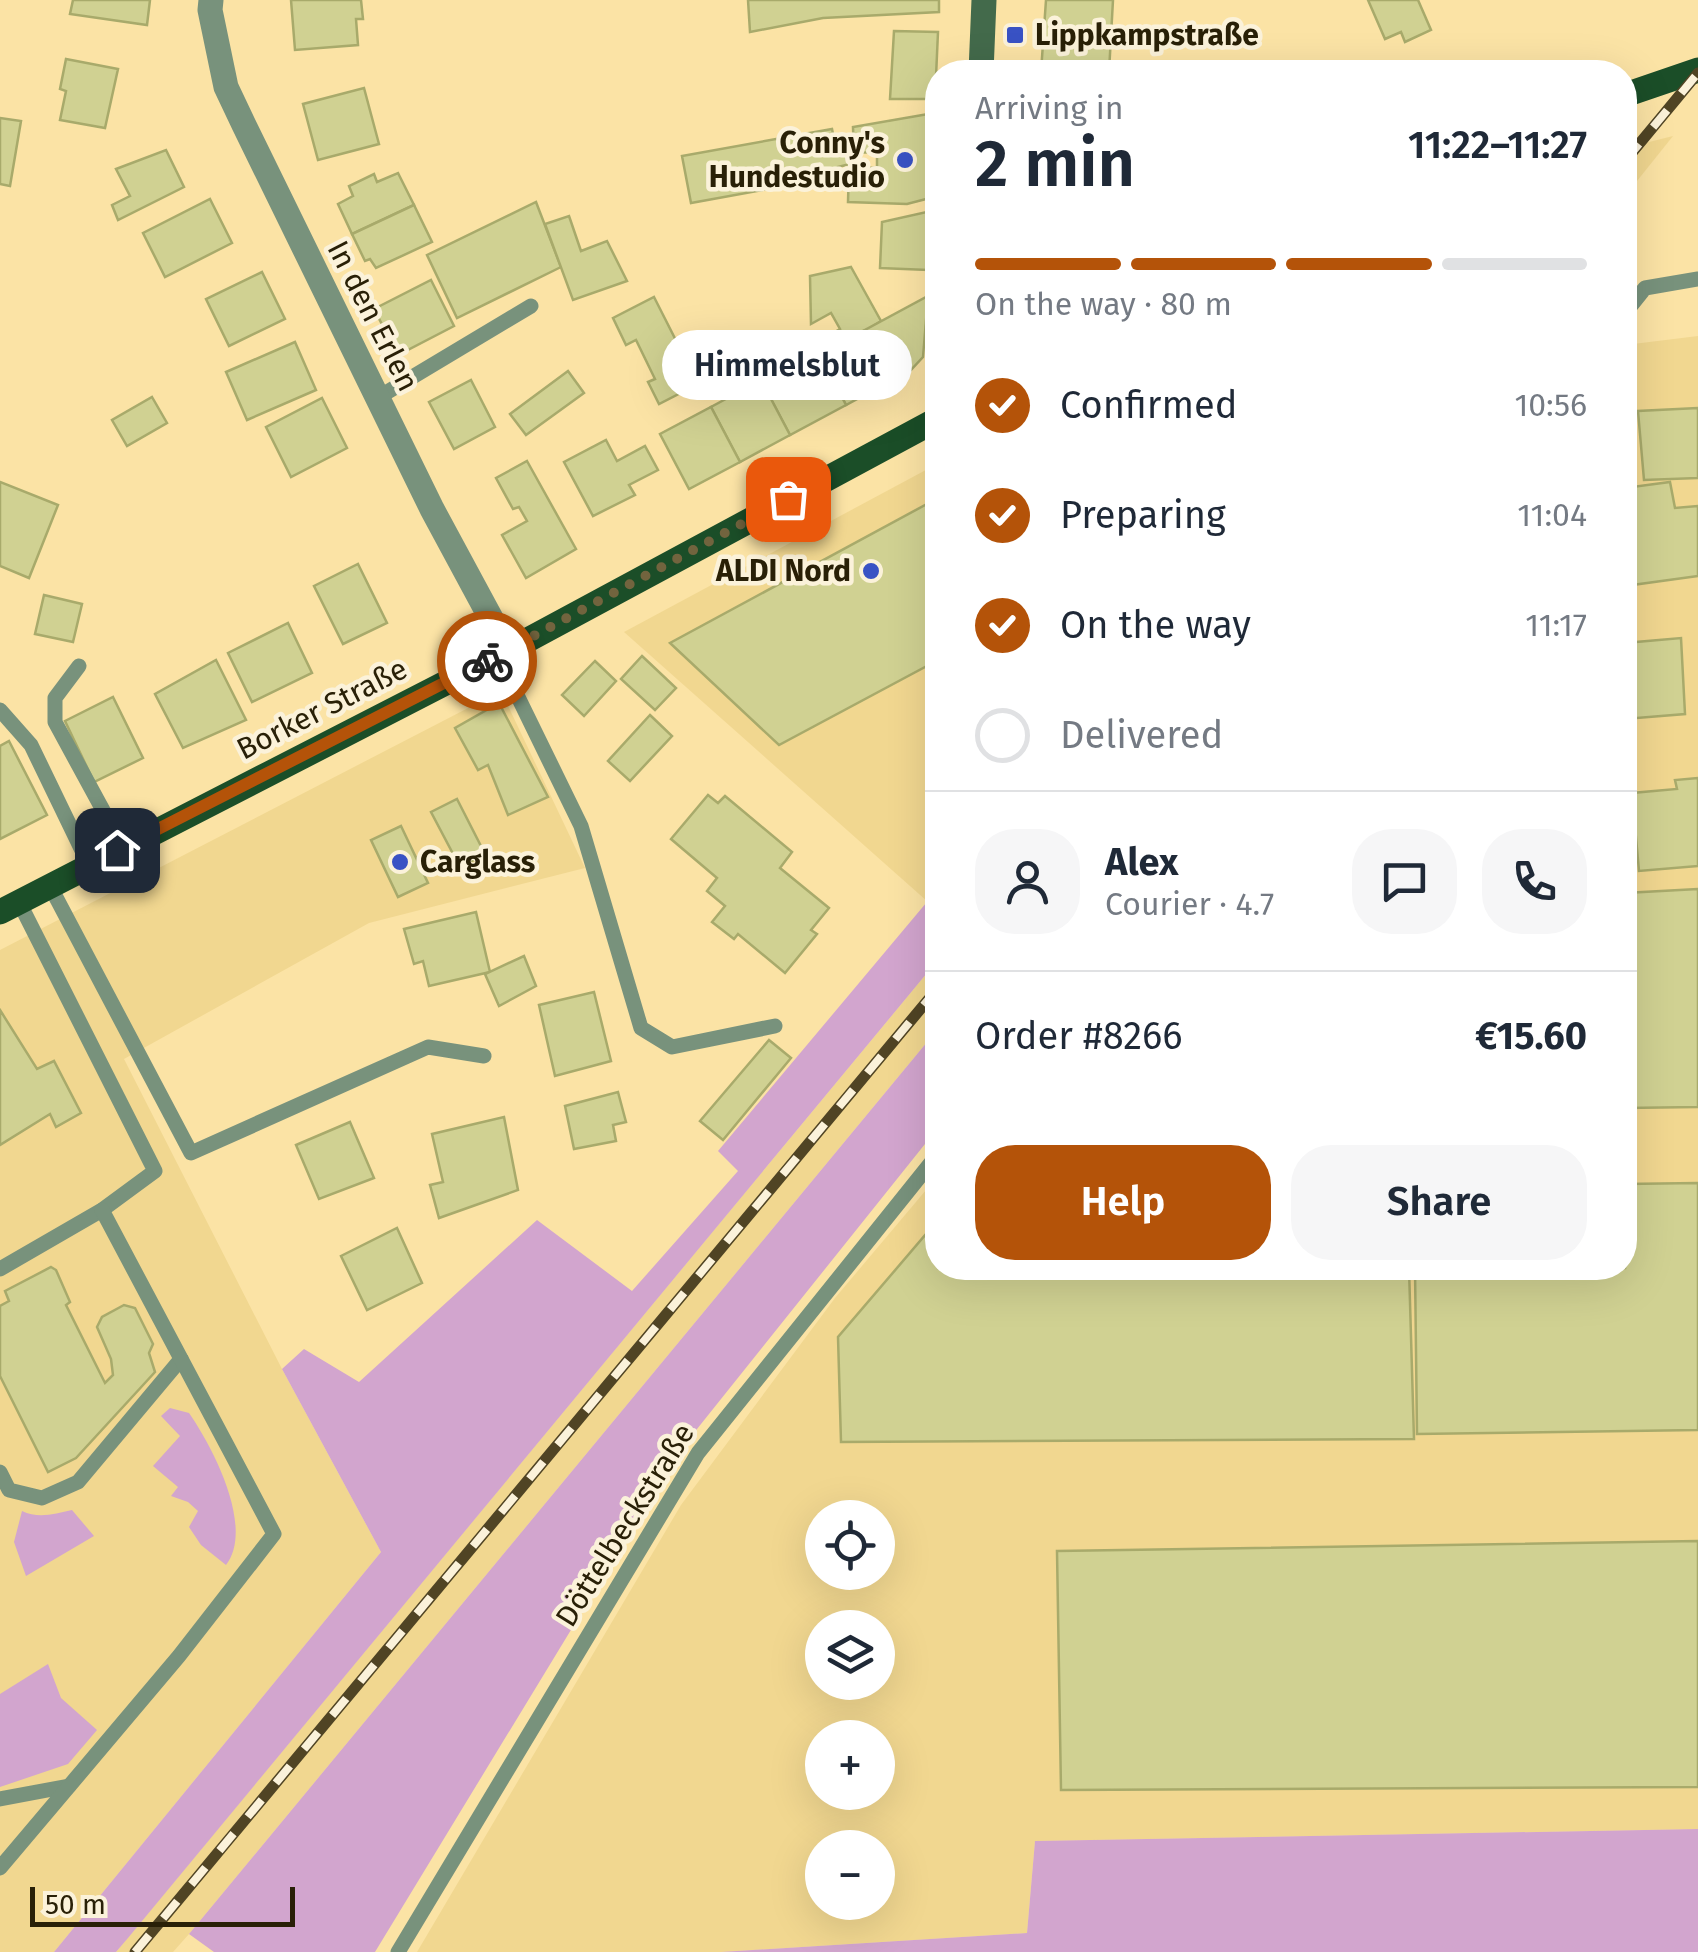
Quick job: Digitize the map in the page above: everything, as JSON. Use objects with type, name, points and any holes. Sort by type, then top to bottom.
[{"type":"main road","points":[[1637,91],[1698,70]]},
{"type":"main road","name":"Borker Straße","points":[[9,907],[503,653],[925,426]]},
{"type":"street","name":"In den Erlen","points":[[211,0],[226,87],[503,653]]},
{"type":"street","points":[[982,60],[984,0]]},
{"type":"lane","points":[[1637,298],[1645,288],[1698,279]]},
{"type":"lane","points":[[379,397],[531,306]]},
{"type":"lane","points":[[503,653],[581,826],[641,1028],[672,1047],[775,1026]]},
{"type":"lane","points":[[78,666],[55,698],[55,722],[123,847]]},
{"type":"lane","points":[[0,710],[31,744],[89,865]]},
{"type":"lane","points":[[50,886],[191,1153],[428,1048],[484,1056]]},
{"type":"lane","points":[[0,1269],[102,1210],[155,1171],[9,907]]},
{"type":"lane","name":"Döttelbeckstraße","points":[[398,1952],[698,1453],[925,1170]]},
{"type":"lane","points":[[0,1868],[179,1656],[274,1534],[102,1210]]},
{"type":"lane","points":[[0,1472],[10,1490],[42,1498],[78,1482],[181,1359]]},
{"type":"lane","points":[[0,1800],[69,1786]]},
{"type":"shaded area","points":[[1673,136],[1637,181],[1637,145]]},
{"type":"shaded area","points":[[1698,336],[1698,1829],[1035,1841],[1027,1933],[721,1952],[417,1952],[681,1505],[835,1298],[925,1191],[925,1280],[1637,1280],[1637,344]]},
{"type":"shaded area","points":[[925,470],[925,899],[624,632]]},
{"type":"shaded area","points":[[501,691],[585,868],[369,923],[124,1059],[282,1369],[381,1552],[54,1952],[0,1952],[0,950]]},
{"type":"shaded area","points":[[925,904],[925,975],[128,1938],[116,1952],[54,1952],[381,1552],[282,1369],[304,1349],[359,1382],[537,1220],[632,1291],[738,1171],[718,1151]]},
{"type":"shaded area","points":[[925,975],[925,1045],[189,1934],[173,1952],[116,1952]]},
{"type":"shaded area","points":[[925,1045],[925,1144],[681,1449],[375,1952],[214,1952],[189,1934]]},
{"type":"shaded area","points":[[170,1408],[189,1413],[209,1445],[227,1487],[236,1530],[234,1549],[226,1565],[201,1545],[189,1527],[198,1511],[188,1502],[171,1496],[178,1487],[153,1466],[180,1436],[161,1416]]},
{"type":"shaded area","points":[[72,1510],[94,1536],[26,1576],[14,1542],[22,1511],[40,1515]]},
{"type":"shaded area","points":[[48,1664],[61,1698],[97,1730],[68,1764],[0,1787],[0,1694]]},
{"type":"shaded area","points":[[1698,1829],[1698,1952],[721,1952],[1027,1933],[1035,1841]]},
{"type":"building","points":[[73,0],[150,0],[147,25],[70,14]]},
{"type":"building","points":[[291,0],[361,0],[363,19],[356,19],[358,45],[295,50]]},
{"type":"building","points":[[748,0],[939,0],[939,12],[823,18],[750,32]]},
{"type":"building","points":[[1046,0],[1113,0],[1110,60],[1042,60]]},
{"type":"building","points":[[1368,0],[1418,0],[1431,30],[1405,42],[1401,32],[1385,39]]},
{"type":"building","points":[[894,31],[938,32],[937,60],[925,60],[925,99],[890,99]]},
{"type":"building","points":[[66,59],[118,69],[105,128],[60,120],[66,91],[60,89]]},
{"type":"building","points":[[364,88],[379,144],[318,160],[303,104]]},
{"type":"building","name":"Conny's Hundestudio","points":[[925,115],[925,199],[907,204],[848,202],[849,167],[877,168],[877,152],[854,153],[853,127]]},
{"type":"building","points":[[0,118],[21,121],[10,186],[0,184]]},
{"type":"building","points":[[832,129],[834,139],[847,145],[850,164],[838,167],[839,176],[691,203],[682,156]]},
{"type":"building","points":[[166,150],[184,187],[118,220],[112,205],[130,196],[116,169]]},
{"type":"building","points":[[398,173],[414,205],[352,234],[338,204],[353,196],[349,186],[374,174],[377,182]]},
{"type":"building","points":[[210,199],[232,243],[165,277],[143,233]]},
{"type":"building","points":[[536,202],[561,267],[457,318],[427,255]]},
{"type":"building","points":[[414,205],[432,242],[376,268],[370,259],[365,261],[352,234]]},
{"type":"building","points":[[925,212],[925,270],[880,268],[882,222]]},
{"type":"building","points":[[569,216],[581,251],[607,241],[627,281],[573,300],[545,224]]},
{"type":"building","points":[[851,267],[881,321],[843,345],[831,313],[811,324],[810,276]]},
{"type":"building","points":[[262,272],[285,319],[229,346],[206,299]]},
{"type":"building","points":[[431,280],[454,326],[398,355],[374,309]]},
{"type":"building","points":[[654,297],[698,384],[659,404],[648,382],[655,379],[636,340],[626,345],[613,318]]},
{"type":"building","points":[[925,298],[923,357],[910,371],[883,385],[864,352],[872,349],[863,331]]},
{"type":"building","points":[[863,331],[872,349],[864,352],[883,385],[846,405],[821,357]]},
{"type":"building","points":[[812,340],[846,405],[790,435],[761,380],[774,373],[779,382],[812,364],[802,345]]},
{"type":"building","points":[[295,342],[316,390],[247,420],[226,372]]},
{"type":"building","points":[[568,371],[584,393],[526,435],[510,414]]},
{"type":"building","points":[[471,380],[495,427],[454,449],[429,402]]},
{"type":"building","points":[[761,380],[790,435],[740,462],[711,407]]},
{"type":"building","points":[[152,397],[167,423],[127,446],[112,420]]},
{"type":"building","points":[[322,398],[347,448],[291,477],[266,427]]},
{"type":"building","points":[[711,407],[740,462],[689,489],[660,434]]},
{"type":"building","points":[[1698,408],[1698,478],[1644,480],[1638,411]]},
{"type":"building","points":[[606,440],[617,461],[645,446],[658,470],[629,485],[635,495],[593,516],[564,462]]},
{"type":"building","points":[[527,461],[576,549],[526,578],[502,535],[527,521],[519,507],[513,509],[496,478]]},
{"type":"building","points":[[0,482],[58,505],[29,578],[0,566]]},
{"type":"building","points":[[1670,482],[1675,508],[1698,506],[1698,576],[1637,584],[1637,486]]},
{"type":"building","name":"ALDI Nord","points":[[925,505],[925,667],[779,745],[670,643]]},
{"type":"building","points":[[358,564],[387,623],[343,644],[314,586]]},
{"type":"building","points":[[44,595],[82,604],[73,642],[35,634]]},
{"type":"building","points":[[288,623],[312,673],[252,702],[228,653]]},
{"type":"building","points":[[1681,638],[1685,714],[1637,718],[1637,642]]},
{"type":"building","points":[[642,656],[676,688],[655,710],[621,679]]},
{"type":"building","points":[[216,660],[246,720],[183,748],[155,694]]},
{"type":"building","points":[[595,661],[616,681],[584,716],[562,695]]},
{"type":"building","points":[[113,697],[143,758],[94,782],[65,721]]},
{"type":"building","points":[[499,703],[548,797],[508,815],[488,765],[478,770],[455,728]]},
{"type":"building","points":[[650,715],[672,736],[630,781],[608,761]]},
{"type":"building","points":[[9,741],[47,815],[0,839],[0,746]]},
{"type":"building","points":[[1698,778],[1698,866],[1639,871],[1637,793],[1677,789],[1675,780]]},
{"type":"building","points":[[708,795],[718,803],[725,796],[792,852],[780,868],[829,908],[811,930],[817,934],[785,973],[738,934],[734,939],[712,922],[725,906],[707,891],[717,878],[671,839]]},
{"type":"building","points":[[457,799],[485,854],[460,867],[431,812]]},
{"type":"building","name":"Carglass","points":[[401,826],[428,883],[398,897],[371,840]]},
{"type":"building","points":[[1698,889],[1698,1107],[1637,1108],[1637,892]]},
{"type":"building","points":[[476,912],[490,972],[429,986],[423,961],[414,964],[404,929]]},
{"type":"building","points":[[524,956],[536,986],[499,1006],[485,974]]},
{"type":"building","points":[[594,992],[611,1061],[555,1076],[539,1005]]},
{"type":"building","points":[[0,1010],[37,1069],[54,1061],[81,1113],[56,1127],[50,1114],[0,1145]]},
{"type":"building","points":[[769,1040],[791,1058],[723,1140],[700,1121]]},
{"type":"building","points":[[618,1092],[626,1122],[613,1125],[616,1141],[574,1149],[565,1106]]},
{"type":"building","points":[[504,1117],[518,1190],[439,1218],[430,1185],[443,1182],[432,1134]]},
{"type":"building","points":[[350,1122],[374,1178],[319,1199],[296,1145]]},
{"type":"building","points":[[1698,1183],[1698,1430],[1417,1434],[1415,1280],[1637,1280],[1637,1184]]},
{"type":"building","points":[[397,1228],[422,1283],[367,1310],[341,1256]]},
{"type":"building","points":[[925,1235],[925,1280],[1409,1280],[1414,1439],[841,1442],[838,1337]]},
{"type":"building","points":[[51,1267],[56,1270],[70,1302],[66,1305],[105,1383],[113,1375],[111,1359],[97,1327],[102,1317],[124,1305],[135,1308],[153,1344],[149,1353],[155,1372],[76,1458],[48,1472],[0,1376],[0,1306],[9,1301],[5,1291]]},
{"type":"building","points":[[1698,1541],[1698,1787],[1061,1790],[1057,1551]]},
{"type":"railway","points":[[1637,147],[1698,73]]},
{"type":"railway","points":[[135,1952],[925,1004]]},
{"type":"way so far","points":[[487,661],[788,499]]},
{"type":"place","name":"Lippkampstraße","points":[[1015,35]]},
{"type":"place","name":"Conny's Hundestudio","points":[[905,160]]},
{"type":"place","name":"Himmelsblut","points":[[788,499]]},
{"type":"place","name":"ALDI Nord","points":[[871,571]]},
{"type":"place","name":"Carglass","points":[[400,862]]},
{"type":"route","points":[[117,850],[487,661]]}]
